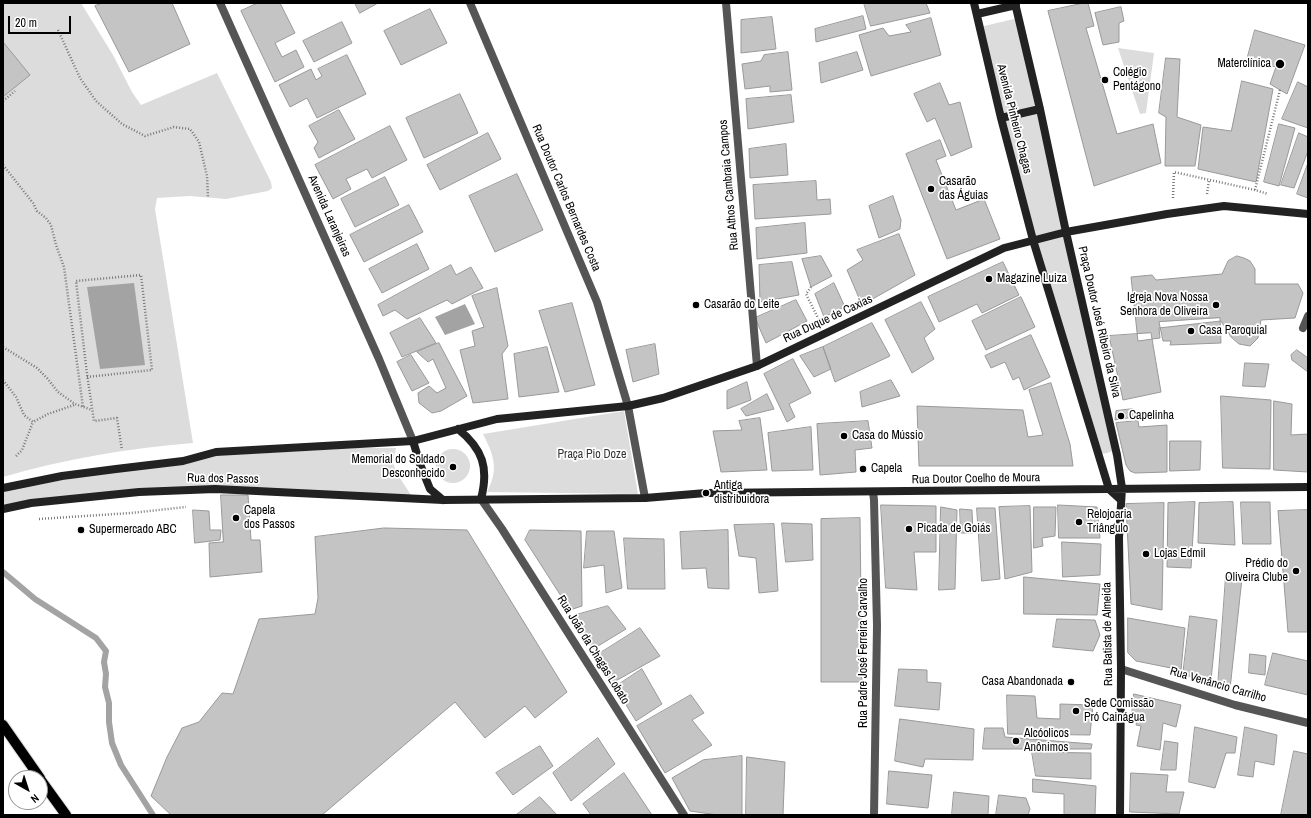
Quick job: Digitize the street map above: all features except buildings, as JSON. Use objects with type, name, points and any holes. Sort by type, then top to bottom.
[{"type":"main road","points":[[3,725],[34,770]]},
{"type":"main road","points":[[48,789],[66,815]]},
{"type":"street","name":"Avenida Laranjeiras","points":[[220,3],[379,359],[413,440]]},
{"type":"street","name":"Rua Doutor Carlos Bernardes Costa","points":[[470,3],[597,302],[628,406]]},
{"type":"street","name":"Rua Athos Cambraia Campos","points":[[726,3],[757,366]]},
{"type":"street","name":"Avenida Pinheiro Chagas","points":[[974,3],[1001,118],[1033,240]]},
{"type":"street","points":[[977,14],[1016,4]]},
{"type":"street","name":"Avenida Pinheiro Chagas","points":[[1016,4],[1066,232]]},
{"type":"street","points":[[1001,118],[1040,109]]},
{"type":"street","name":"Rua Duque de Caxias","points":[[628,406],[663,398],[757,366],[1004,248],[1066,232],[1167,214],[1224,206],[1308,214]]},
{"type":"street","name":"Praça Doutor José Ribeiro da Silva","points":[[1066,232],[1117,455],[1122,488]]},
{"type":"street","points":[[1033,240],[1109,489],[1120,500]]},
{"type":"street","points":[[1303,328],[1308,316]]},
{"type":"street","points":[[628,406],[645,498],[443,500],[430,489],[420,464],[413,440],[458,429],[496,419],[628,406]]},
{"type":"street","points":[[458,429],[471,441],[484,462],[485,485],[481,499]]},
{"type":"street","name":"Rua dos Passos","points":[[3,488],[62,476],[183,461],[216,452],[413,440]]},
{"type":"street","name":"Rua Doutor Coelho de Moura","points":[[645,498],[706,493],[1308,487]]},
{"type":"street","name":"Rua Batista de Almeida","points":[[1120,815],[1121,669],[1119,538],[1120,500],[1122,488]]},
{"type":"street","name":"Rua dos Passos","points":[[3,509],[31,503],[139,492],[215,489],[443,500]]},
{"type":"street","name":"Rua Padre José Ferreira Carvalho","points":[[872,492],[874,500],[877,626],[874,815]]},
{"type":"street","name":"Rua João da Chagas Lobato","points":[[481,499],[502,529],[684,815]]},
{"type":"street","name":"Rua Venâncio Carrilho","points":[[1121,669],[1235,705],[1308,723]]},
{"type":"path","points":[[58,30],[80,78],[96,101],[122,124],[146,136],[174,127],[190,129],[200,142],[207,176],[208,197]]},
{"type":"path","points":[[1255,190],[1280,90]]},
{"type":"path","points":[[3,100],[15,91]]},
{"type":"path","points":[[3,165],[33,203],[37,211],[46,218],[51,225],[64,267],[83,407]]},
{"type":"path","points":[[1173,198],[1174,172],[1255,190],[1270,195]]},
{"type":"path","points":[[1205,199],[1209,180]]},
{"type":"path","points":[[87,377],[152,370],[141,275],[76,281],[87,377],[94,420],[117,418],[122,450]]},
{"type":"path","points":[[811,287],[806,294],[826,333]]},
{"type":"path","points":[[3,347],[37,368],[58,392],[75,404],[92,410]]},
{"type":"path","points":[[3,380],[16,397],[24,415],[33,422]]},
{"type":"path","points":[[16,456],[22,450],[33,422],[48,414],[75,404]]},
{"type":"path","points":[[33,519],[131,513],[191,506]]},
{"type":"green space","points":[[3,3],[81,3],[113,55],[132,92],[141,105],[217,73],[271,182],[272,188],[268,191],[226,199],[190,196],[157,198],[155,209],[193,443],[97,455],[3,477]]},
{"type":"green space","points":[[1018,18],[1115,449],[1107,453],[1098,452],[1033,240],[980,27]]},
{"type":"green space","points":[[1118,48],[1154,53],[1146,113],[1140,114]]},
{"type":"green space","name":"Praça Pio Doze","points":[[624,411],[638,494],[487,492],[493,476],[494,463],[490,449],[483,434]]},
{"type":"green space","points":[[358,448],[396,448],[393,462],[396,472],[411,495],[212,486],[3,507],[3,492],[25,486],[212,456]]},
{"type":"green space","points":[[456,449],[463,451],[468,456],[470,466],[468,476],[463,481],[450,483],[443,481],[438,476],[436,463],[438,456],[443,451]]},
{"type":"shaded area","points":[[134,283],[145,365],[100,369],[87,287]]},
{"type":"shaded area","points":[[465,304],[475,324],[445,335],[435,317]]},
{"type":"waterway","points":[[3,572],[35,599],[96,638],[106,651],[104,662],[106,674],[105,687],[109,703],[109,722],[112,743],[121,765],[153,815]]},
{"type":"place","name":"Materclínica","points":[[1280,64]]},
{"type":"place","name":"Colégio Pentágono","points":[[1105,80]]},
{"type":"place","name":"Casarão das Águias","points":[[931,189]]},
{"type":"place","name":"Magazine Luiza","points":[[989,279]]},
{"type":"place","name":"Casarão do Leite","points":[[696,305]]},
{"type":"place","name":"Igreja Nova Nossa Senhora de Oliveira","points":[[1216,305]]},
{"type":"place","name":"Casa Paroquial","points":[[1191,331]]},
{"type":"place","name":"Capelinha","points":[[1121,416]]},
{"type":"place","name":"Casa do Mússio","points":[[844,436]]},
{"type":"place","name":"Memorial do Soldado Desconhecido","points":[[453,467]]},
{"type":"place","name":"Capela","points":[[863,469]]},
{"type":"place","name":"Antiga distribuidora","points":[[706,493]]},
{"type":"place","name":"Capela dos Passos","points":[[236,518]]},
{"type":"place","name":"Relojoaria Triângulo","points":[[1079,522]]},
{"type":"place","name":"Picada de Goiás","points":[[909,529]]},
{"type":"place","name":"Supermercado ABC","points":[[81,530]]},
{"type":"place","name":"Lojas Edmil","points":[[1146,554]]},
{"type":"place","name":"Prédio do Oliveira Clube","points":[[1296,571]]},
{"type":"place","name":"Casa Abandonada","points":[[1071,682]]},
{"type":"place","name":"Sede Comissão Pró Cainágua","points":[[1076,711]]},
{"type":"place","name":"Alcóolicos Anônimos","points":[[1016,741]]}]
